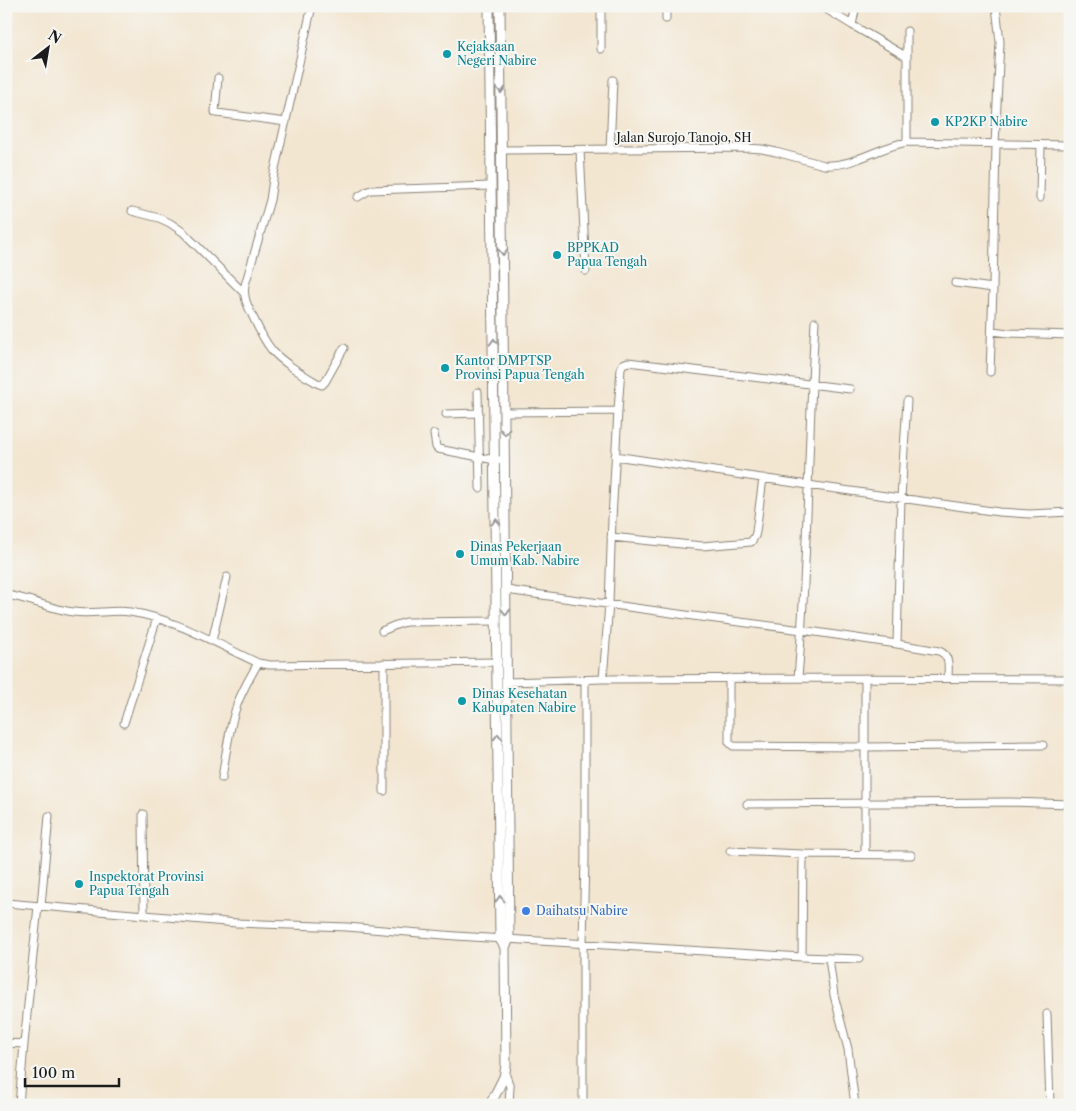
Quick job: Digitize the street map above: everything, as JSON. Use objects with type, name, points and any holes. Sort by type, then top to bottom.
[{"type":"main road","points":[[489,6],[492,222],[506,590],[507,682],[506,1066],[505,1073],[490,1105]]},
{"type":"main road","points":[[500,6],[504,412],[500,460],[497,621],[505,942]]},
{"type":"main road","points":[[490,46],[501,46]]},
{"type":"main road","points":[[492,222],[502,221]]},
{"type":"street","points":[[312,6],[274,173],[270,200],[244,293],[260,332],[270,348],[277,356],[319,384],[325,382],[344,348]]},
{"type":"street","points":[[601,6],[601,48]]},
{"type":"street","points":[[666,6],[666,20]]},
{"type":"street","points":[[822,6],[907,57]]},
{"type":"street","points":[[852,25],[856,6]]},
{"type":"street","points":[[990,372],[1000,42],[996,6]]},
{"type":"street","points":[[907,142],[908,31]]},
{"type":"street","points":[[218,78],[215,112],[286,122]]},
{"type":"street","points":[[610,150],[612,80]]},
{"type":"street","name":"Jalan Surojo Tanojo, SH","points":[[502,150],[755,148],[833,166],[847,163],[894,144],[907,142],[1070,145]]},
{"type":"street","points":[[1040,198],[1041,145]]},
{"type":"street","points":[[580,150],[586,271]]},
{"type":"street","points":[[358,197],[371,190],[492,186]]},
{"type":"street","points":[[132,210],[159,218],[183,232],[244,293]]},
{"type":"street","points":[[956,283],[993,288]]},
{"type":"street","points":[[798,678],[802,630],[815,322]]},
{"type":"street","points":[[992,331],[1070,335]]},
{"type":"street","points":[[603,679],[609,604],[615,456],[621,368],[624,362],[850,389]]},
{"type":"street","points":[[478,392],[480,488]]},
{"type":"street","points":[[897,644],[901,498],[907,401]]},
{"type":"street","points":[[504,412],[618,411]]},
{"type":"street","points":[[446,414],[479,413]]},
{"type":"street","points":[[434,434],[438,449],[500,460]]},
{"type":"street","points":[[615,456],[999,512],[1025,514],[1070,512]]},
{"type":"street","points":[[611,536],[702,546],[751,542],[756,532],[763,478]]},
{"type":"street","points":[[212,641],[227,577]]},
{"type":"street","points":[[506,590],[802,630],[940,651],[948,658],[948,678]]},
{"type":"street","points":[[6,595],[75,613],[127,612],[157,618],[185,628],[258,662],[270,665],[498,662]]},
{"type":"street","points":[[124,723],[157,618]]},
{"type":"street","points":[[382,631],[396,624],[406,622],[497,621]]},
{"type":"street","points":[[222,778],[236,708],[258,662]]},
{"type":"street","points":[[384,663],[384,791]]},
{"type":"street","points":[[507,682],[730,678],[1070,679]]},
{"type":"street","points":[[730,678],[729,742],[731,745],[865,747],[1043,745]]},
{"type":"street","points":[[865,678],[865,854]]},
{"type":"street","points":[[583,1105],[582,943],[585,858],[585,680]]},
{"type":"street","points":[[746,804],[1011,802],[1070,804]]},
{"type":"street","points":[[143,814],[144,915]]},
{"type":"street","points":[[19,1105],[49,816]]},
{"type":"street","points":[[730,851],[803,854],[911,854]]},
{"type":"street","points":[[802,957],[803,854]]},
{"type":"street","points":[[6,903],[237,923],[347,926],[505,942],[582,943],[859,959]]},
{"type":"street","points":[[829,958],[836,1003],[848,1049],[855,1105]]},
{"type":"street","points":[[1047,1014],[1050,1105]]},
{"type":"street","points":[[6,1043],[24,1044]]},
{"type":"street","points":[[505,1073],[510,1087],[509,1105]]},
{"type":"place","name":"Kejaksaan Negeri Nabire","points":[[447,54]]},
{"type":"place","name":"KP2KP Nabire","points":[[935,122]]},
{"type":"place","name":"BPPKAD Papua Tengah","points":[[557,255]]},
{"type":"place","name":"Kantor DMPTSP Provinsi Papua Tengah","points":[[445,368]]},
{"type":"place","name":"Dinas Pekerjaan Umum Kab. Nabire","points":[[460,554]]},
{"type":"place","name":"Dinas Kesehatan Kabupaten Nabire","points":[[462,701]]},
{"type":"place","name":"Inspektorat Provinsi Papua Tengah","points":[[79,884]]},
{"type":"place","name":"Daihatsu Nabire","points":[[526,911]]}]
